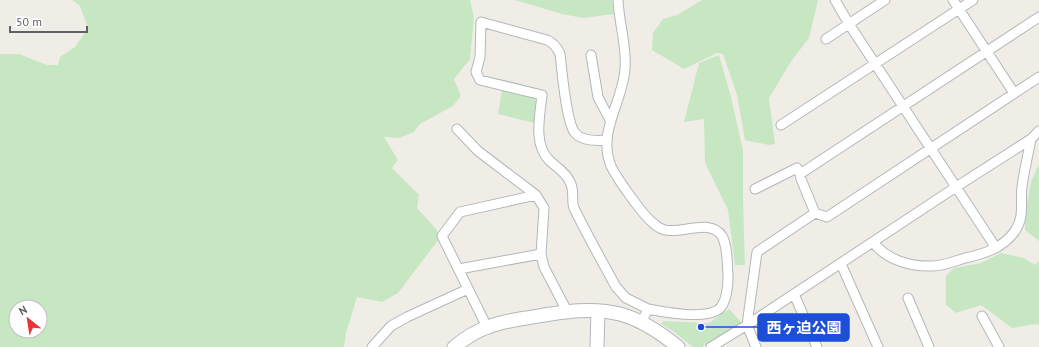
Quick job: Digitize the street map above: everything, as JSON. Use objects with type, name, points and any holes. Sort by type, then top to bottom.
[{"type":"street","points":[[607,140],[596,141],[583,138],[575,133],[570,122],[560,54],[553,42],[481,22],[480,57],[476,72],[480,80],[542,95],[539,127],[542,150],[570,181],[574,190],[573,206],[616,288],[626,298],[648,309],[665,313],[696,315],[709,314],[716,311],[721,307],[728,285],[727,260],[725,244],[722,236],[716,229],[708,227],[664,230],[653,224],[611,167],[608,155],[607,140],[610,120],[625,72],[626,54],[618,0]]},
{"type":"street","points":[[835,0],[849,24],[996,248]]},
{"type":"street","points":[[826,39],[885,0]]},
{"type":"street","points":[[953,0],[1014,93]]},
{"type":"street","points":[[781,125],[973,0]]},
{"type":"street","points":[[800,174],[1039,17]]},
{"type":"street","points":[[591,55],[598,97],[610,120]]},
{"type":"street","points":[[755,189],[797,168],[800,174],[800,179],[815,213],[827,217],[1039,77]]},
{"type":"street","points":[[457,129],[478,151],[536,195],[544,208],[541,254],[544,267],[567,311]]},
{"type":"street","points":[[711,347],[841,264],[1031,139],[1039,132]]},
{"type":"street","points":[[873,242],[876,247],[891,257],[907,264],[934,266],[985,254],[996,248],[1015,231],[1021,217],[1022,188],[1031,139]]},
{"type":"street","points":[[487,327],[442,236],[460,212],[536,195]]},
{"type":"street","points":[[756,347],[747,325],[757,252],[815,213]]},
{"type":"street","points":[[459,269],[541,254]]},
{"type":"street","points":[[841,264],[878,347]]},
{"type":"street","points":[[372,347],[391,326],[468,289]]},
{"type":"street","points":[[794,294],[817,347]]},
{"type":"street","points":[[908,298],[929,347]]},
{"type":"street","points":[[641,323],[648,309]]},
{"type":"street","points":[[454,347],[487,327],[567,311],[598,311],[620,314],[663,335],[678,347]]},
{"type":"street","points":[[597,347],[598,311]]},
{"type":"street","points":[[982,316],[999,347]]},
{"type":"green space","points":[[72,0],[470,0],[474,17],[470,59],[454,79],[461,96],[453,106],[420,124],[414,132],[399,138],[384,137],[398,160],[392,168],[419,195],[417,208],[437,230],[439,239],[398,293],[382,302],[357,297],[346,333],[344,347],[0,347],[0,54],[19,54],[47,65],[58,65],[60,57],[75,47],[88,28],[80,6]]},
{"type":"green space","points":[[515,0],[612,0],[614,14],[583,18],[562,14]]},
{"type":"green space","points":[[702,0],[818,0],[809,38],[792,60],[769,98],[775,144],[769,145],[745,140],[737,95],[723,54],[717,53],[684,69],[652,50],[653,33],[663,19],[677,15]]},
{"type":"green space","points":[[719,55],[731,97],[743,150],[745,265],[735,265],[728,210],[705,163],[704,119],[684,122],[699,63]]},
{"type":"green space","points":[[502,90],[532,96],[537,102],[535,123],[498,114]]},
{"type":"green space","points":[[1039,164],[1039,241],[1025,230],[1025,215],[1031,182]]},
{"type":"green space","points":[[1001,253],[1024,258],[1035,265],[1039,261],[1039,325],[1036,324],[1012,328],[981,305],[956,313],[946,305],[946,276],[954,268],[981,263]]},
{"type":"green space","points":[[729,309],[742,323],[702,347],[693,347],[673,331],[661,324],[663,321],[709,323]]},
{"type":"place","name":"西ヶ迫公園","points":[[701,327]]}]
